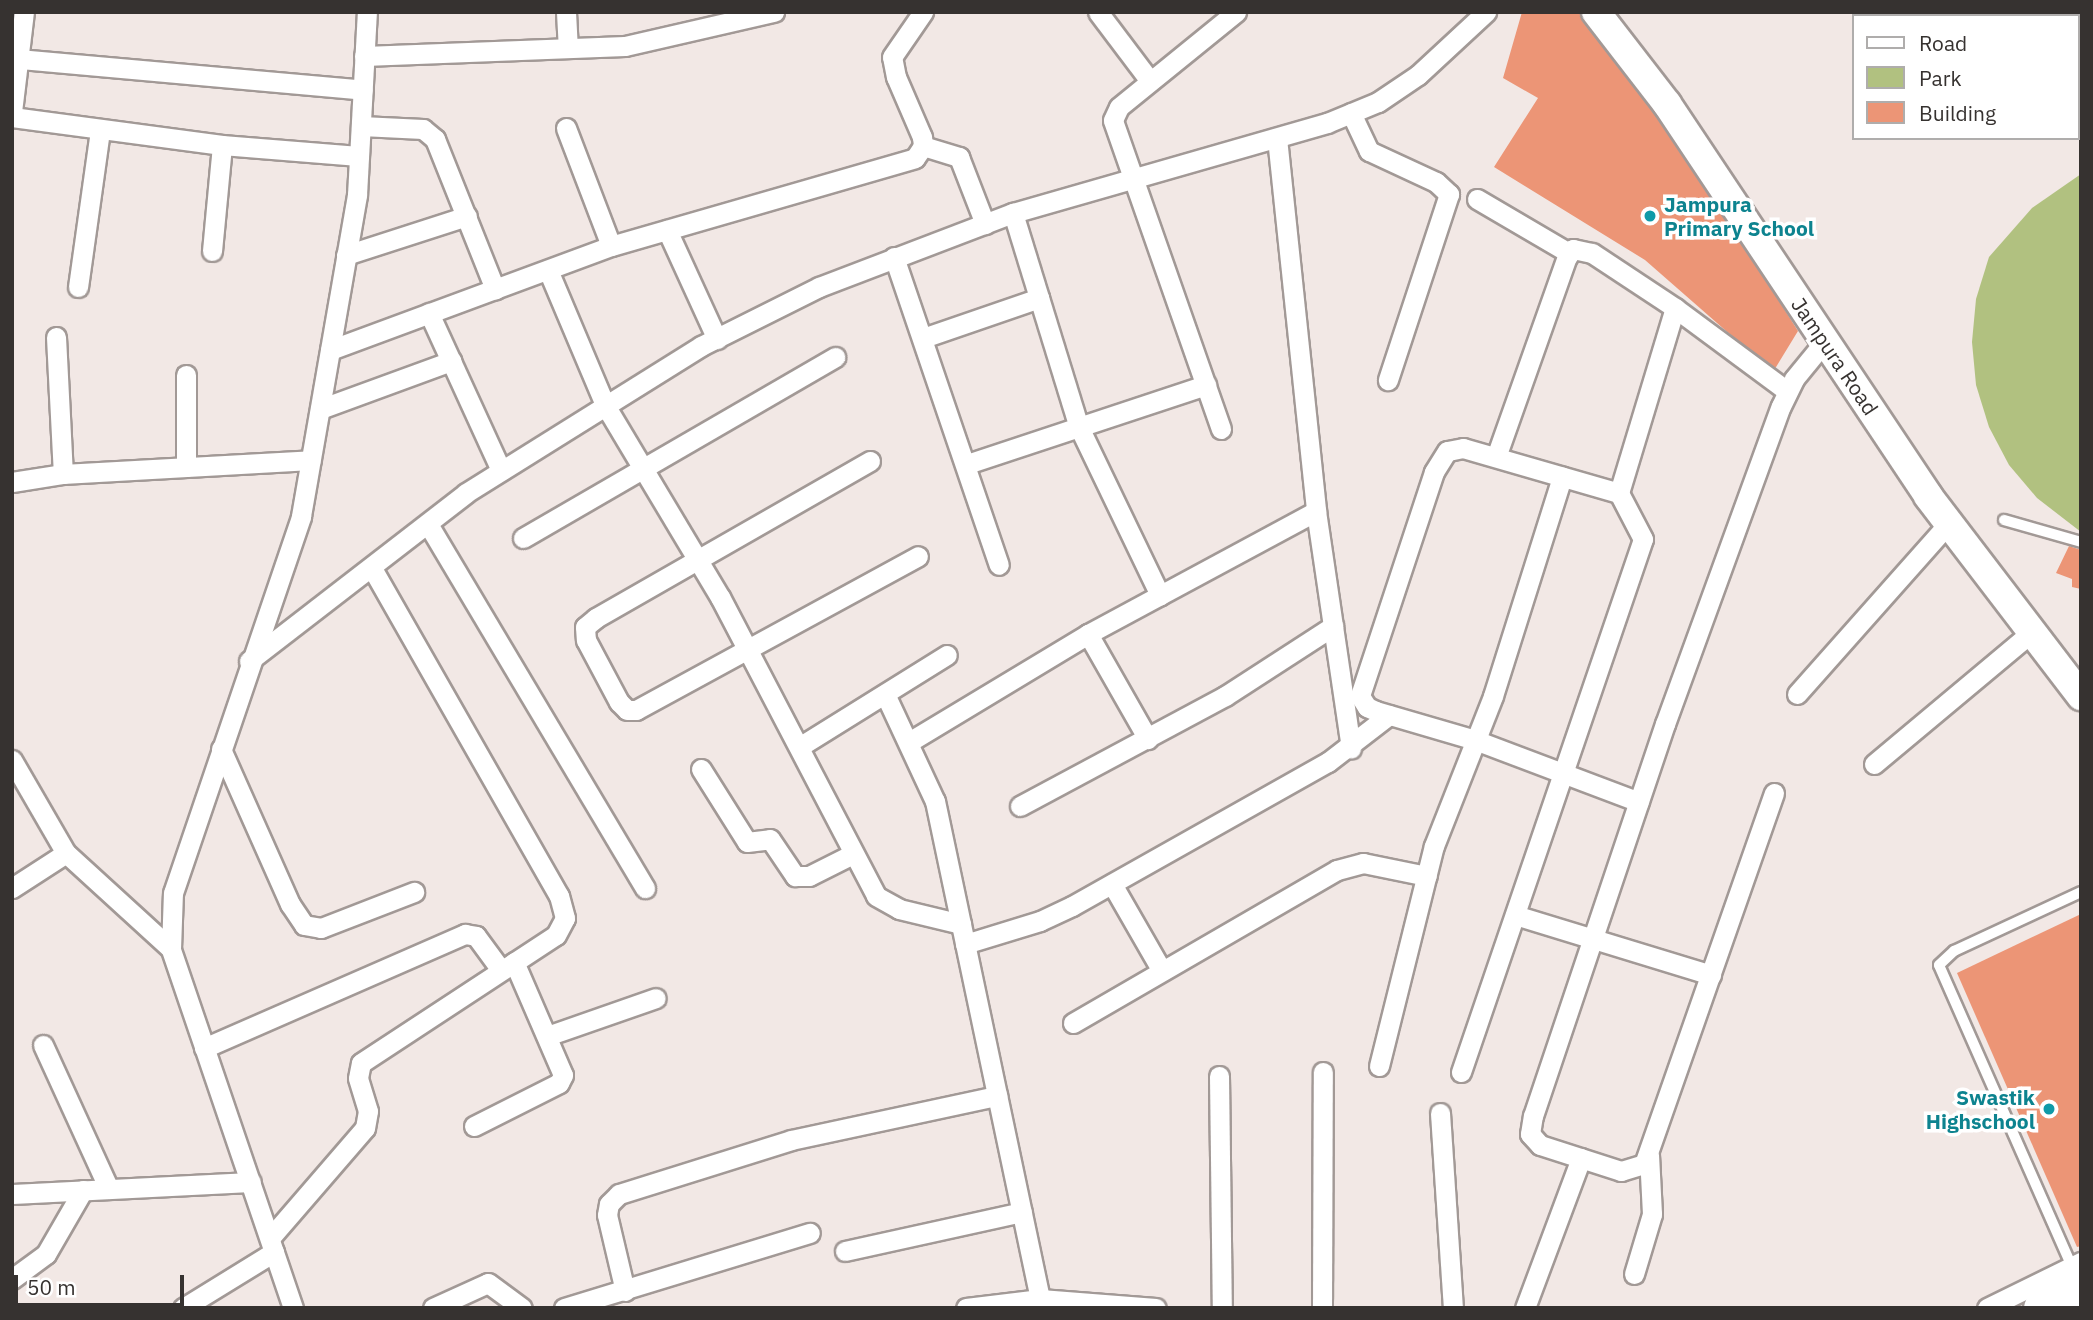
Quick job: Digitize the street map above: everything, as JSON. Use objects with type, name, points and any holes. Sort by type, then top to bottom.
[{"type":"highway","points":[[2042,1308],[2079,1275]]},
{"type":"street","points":[[12,112],[24,12]]},
{"type":"street","points":[[293,1308],[171,949],[173,893],[249,662],[301,516],[346,255],[359,156],[367,12]]},
{"type":"street","points":[[566,12],[568,47]]},
{"type":"street","points":[[364,55],[568,47],[658,40],[774,12]]},
{"type":"street","points":[[923,12],[897,46],[892,65],[923,146]]},
{"type":"street","points":[[1098,12],[1150,81]]},
{"type":"street","points":[[1221,429],[1112,120],[1119,107],[1236,12]]},
{"type":"street","points":[[249,662],[501,470],[604,405],[717,339],[819,287],[985,224],[1277,138],[1377,102],[1418,75],[1486,12]]},
{"type":"street","name":"Jampura Road","points":[[1596,12],[1667,104],[1949,523],[2081,696]]},
{"type":"street","points":[[19,59],[363,90]]},
{"type":"street","points":[[1351,113],[1369,150],[1436,182],[1449,194],[1388,380]]},
{"type":"street","points":[[12,117],[222,145],[359,156]]},
{"type":"street","points":[[361,126],[410,127],[430,133],[467,216],[495,289]]},
{"type":"street","points":[[566,128],[611,246]]},
{"type":"street","points":[[78,287],[100,130]]},
{"type":"street","points":[[1277,138],[1315,511],[1351,748]]},
{"type":"street","points":[[212,251],[222,145]]},
{"type":"street","points":[[923,146],[960,157],[985,224]]},
{"type":"street","points":[[330,350],[611,246],[904,163],[923,146]]},
{"type":"street","points":[[1477,199],[1508,213],[1570,253]]},
{"type":"street","points":[[1013,214],[1079,427],[1160,595]]},
{"type":"street","points":[[346,255],[467,216]]},
{"type":"street","points":[[667,230],[717,339]]},
{"type":"street","points":[[1496,457],[1570,253],[1578,248],[1592,253],[1675,308],[1787,391]]},
{"type":"street","points":[[894,257],[967,464],[999,565]]},
{"type":"street","points":[[548,270],[604,405],[748,649],[853,854],[884,903],[963,934],[1040,921],[1112,884],[1351,748],[1389,715]]},
{"type":"street","points":[[923,338],[1039,298]]},
{"type":"street","points":[[1461,1072],[1643,539],[1619,493],[1675,308]]},
{"type":"street","points":[[429,313],[501,470]]},
{"type":"street","points":[[56,337],[63,474]]},
{"type":"street","points":[[1649,1156],[1632,1171],[1540,1145],[1532,1140],[1530,1126],[1639,802],[1787,391],[1825,341]]},
{"type":"street","points":[[523,538],[644,471],[835,357]]},
{"type":"street","points":[[320,409],[451,361]]},
{"type":"street","points":[[186,375],[186,467]]},
{"type":"street","points":[[967,464],[1206,386]]},
{"type":"street","points":[[1619,493],[1496,457],[1454,448],[1442,457],[1434,472],[1361,686],[1367,707],[1475,740],[1639,802]]},
{"type":"street","points":[[12,482],[63,474],[311,460]]},
{"type":"street","points":[[870,461],[586,628],[586,640],[619,702],[627,710],[636,710],[918,556]]},
{"type":"street","points":[[1379,1066],[1427,876],[1563,477]]},
{"type":"street","points":[[909,742],[1088,634],[1315,511]]},
{"type":"street","points":[[1797,694],[1949,523]]},
{"type":"street","points":[[428,524],[645,888]]},
{"type":"street","points":[[183,1308],[272,1245],[365,1128],[368,1111],[358,1078],[362,1063],[556,934],[565,918],[562,902],[372,568]]},
{"type":"street","points":[[1020,806],[1148,739],[1333,626]]},
{"type":"street","points":[[1874,764],[2032,632]]},
{"type":"street","points":[[1088,634],[1148,739]]},
{"type":"street","points":[[799,747],[947,655]]},
{"type":"street","points":[[885,694],[935,801],[1040,1299]]},
{"type":"street","points":[[221,749],[290,904],[304,925],[321,928],[414,892]]},
{"type":"street","points":[[12,760],[66,853],[171,949]]},
{"type":"street","points":[[701,769],[747,842],[770,839],[795,876],[809,876],[853,854]]},
{"type":"street","points":[[1634,1274],[1652,1214],[1649,1156],[1774,793]]},
{"type":"street","points":[[12,888],[66,853]]},
{"type":"street","points":[[1073,1023],[1337,870],[1363,863],[1427,876]]},
{"type":"street","points":[[1112,884],[1162,971]]},
{"type":"street","points":[[1515,915],[1711,975]]},
{"type":"street","points":[[204,1048],[465,934],[476,936],[507,966],[547,1036],[562,1069],[562,1079],[474,1126]]},
{"type":"street","points":[[547,1036],[656,998]]},
{"type":"street","points":[[43,1045],[109,1189]]},
{"type":"street","points":[[1322,1308],[1323,1072]]},
{"type":"street","points":[[1219,1076],[1222,1308]]},
{"type":"street","points":[[630,1296],[607,1215],[609,1204],[619,1195],[791,1140],[997,1096]]},
{"type":"street","points":[[1440,1113],[1452,1308]]},
{"type":"street","points":[[1525,1308],[1581,1158]]},
{"type":"street","points":[[12,1194],[251,1182]]},
{"type":"street","points":[[12,1279],[46,1254],[83,1190]]},
{"type":"street","points":[[845,1251],[1022,1212]]},
{"type":"street","points":[[564,1308],[630,1296],[810,1233]]},
{"type":"street","points":[[1987,1308],[2079,1275]]},
{"type":"street","points":[[433,1308],[488,1283],[522,1308]]},
{"type":"street","points":[[966,1308],[1040,1299],[1156,1308]]},
{"type":"lane","points":[[2004,520],[2081,542]]},
{"type":"lane","points":[[2079,1275],[1939,965],[1954,951],[2081,892]]},
{"type":"green space","points":[[2081,174],[2081,532],[2037,498],[2009,465],[1989,427],[1976,385],[1972,342],[1976,299],[1989,257],[2032,208]]},
{"type":"building","name":"Jampura Primary School","points":[[1522,12],[1579,12],[1618,57],[1698,172],[1798,331],[1773,372],[1645,260],[1494,167],[1538,98],[1503,78]]},
{"type":"building","points":[[2069,546],[2081,550],[2081,589],[2072,587],[2072,579],[2056,573]]},
{"type":"building","name":"Swastik Highschool","points":[[2081,914],[2081,1246],[2077,1247],[1957,973]]},
{"type":"place","name":"Jampura Primary School","points":[[1650,216]]},
{"type":"place","name":"Swastik Highschool","points":[[2049,1109]]}]
